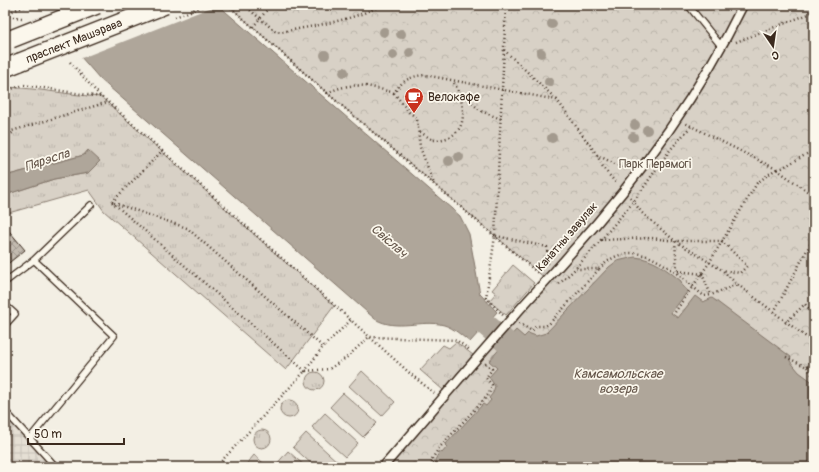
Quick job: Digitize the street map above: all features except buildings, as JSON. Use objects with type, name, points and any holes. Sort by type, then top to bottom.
[{"type":"main road","name":"праспект Машэрава","points":[[8,40],[98,5]]},
{"type":"main road","name":"праспект Машэрава","points":[[12,65],[166,5]]},
{"type":"street","name":"Канатны завулак","points":[[383,467],[478,356],[569,255],[622,191],[677,119],[722,47],[743,5]]},
{"type":"lane","points":[[688,5],[722,47]]},
{"type":"lane","points":[[5,282],[34,260],[91,205]]},
{"type":"lane","points":[[30,438],[114,336],[34,260]]},
{"type":"lane","points":[[5,305],[15,314],[5,325]]},
{"type":"lane","points":[[5,411],[56,467]]},
{"type":"path","points":[[5,15],[28,5]]},
{"type":"path","points":[[228,5],[327,93],[495,236],[547,278]]},
{"type":"path","points":[[244,5],[275,31],[281,32],[328,23],[382,5]]},
{"type":"path","points":[[253,27],[271,5]]},
{"type":"path","points":[[506,5],[495,236],[486,298],[509,321]]},
{"type":"path","points":[[722,47],[814,12]]},
{"type":"path","points":[[5,15],[21,18],[28,15]]},
{"type":"path","points":[[504,50],[557,100],[597,155],[604,169],[622,191],[634,201],[642,213],[675,241],[722,270],[737,284],[774,312],[785,323],[814,343]]},
{"type":"path","points":[[70,62],[101,97],[413,376],[442,399]]},
{"type":"path","points":[[394,93],[399,85],[406,79],[416,75],[425,75],[502,91],[557,100]]},
{"type":"path","points":[[419,131],[425,137],[433,140],[449,138],[457,132],[464,109],[460,93],[453,80]]},
{"type":"path","points":[[327,93],[342,86],[354,84],[365,85],[394,93],[409,112],[417,118],[420,147],[434,184]]},
{"type":"path","points":[[5,91],[24,86],[101,97]]},
{"type":"path","points":[[460,93],[481,111],[501,119]]},
{"type":"path","points":[[5,133],[108,102]]},
{"type":"path","points":[[677,119],[776,169],[814,196]]},
{"type":"path","points":[[553,289],[575,269],[601,240],[634,201],[670,150],[691,126]]},
{"type":"path","points":[[5,138],[16,130]]},
{"type":"path","points":[[675,312],[702,274],[757,183],[776,169],[782,168],[814,150]]},
{"type":"path","points":[[112,202],[162,151]]},
{"type":"path","points":[[597,155],[635,174]]},
{"type":"path","points":[[112,202],[187,228],[323,347]]},
{"type":"path","points":[[112,202],[305,371],[329,369],[346,358],[369,337],[456,340],[478,356]]},
{"type":"path","points":[[495,236],[547,247],[547,278]]},
{"type":"path","points":[[774,312],[814,237]]},
{"type":"path","points":[[601,240],[652,238],[675,241],[722,241],[747,266],[740,273],[722,270]]},
{"type":"path","points":[[675,241],[678,271],[682,279]]},
{"type":"path","points":[[522,324],[532,331],[536,326],[549,324],[599,269],[611,259],[621,254],[635,253],[648,255],[660,261],[704,296],[711,295],[737,284]]},
{"type":"path","points":[[575,269],[576,263]]},
{"type":"path","points":[[575,269],[599,269]]},
{"type":"path","points":[[678,271],[702,274]]},
{"type":"path","points":[[702,274],[711,295]]},
{"type":"path","points":[[785,323],[806,304],[814,316]]},
{"type":"path","points":[[216,467],[305,371],[323,347],[351,320]]},
{"type":"path","points":[[786,357],[807,367],[814,377]]},
{"type":"path","points":[[807,367],[814,358]]},
{"type":"path","points":[[432,467],[432,459],[438,448],[489,394],[492,385],[486,378],[492,369]]},
{"type":"shaded area","points":[[5,411],[56,467],[5,467]]},
{"type":"green space","name":"Парк Перамогі","points":[[228,5],[814,5],[814,467],[383,467],[546,279],[327,93]]},
{"type":"green space","points":[[5,87],[101,97],[334,306],[286,370],[104,211],[89,190],[5,214],[5,195],[54,179],[88,173],[88,150],[84,155],[5,176]]},
{"type":"green space","points":[[513,265],[534,283],[506,315],[489,301],[496,293],[492,290]]},
{"type":"green space","points":[[456,342],[473,355],[443,390],[420,370],[443,345],[449,348]]},
{"type":"green space","points":[[362,371],[395,402],[382,416],[349,386]]},
{"type":"green space","points":[[315,372],[321,375],[324,381],[321,387],[315,390],[309,387],[306,381],[309,375]]},
{"type":"green space","points":[[343,393],[377,423],[363,437],[330,407]]},
{"type":"green space","points":[[289,400],[295,403],[298,409],[295,415],[289,418],[283,415],[280,409],[283,403]]},
{"type":"green space","points":[[325,413],[358,443],[345,457],[312,427]]},
{"type":"green space","points":[[262,430],[268,433],[271,439],[268,445],[262,448],[256,445],[253,439],[256,433]]},
{"type":"green space","points":[[306,433],[339,463],[336,467],[315,467],[293,447]]},
{"type":"green space","points":[[288,451],[306,467],[275,466]]},
{"type":"green space","points":[[254,455],[268,467],[244,467]]},
{"type":"water","points":[[49,5],[218,5],[460,216],[469,234],[480,294],[497,312],[470,342],[455,330],[444,325],[427,323],[392,325],[375,319],[100,79],[74,49]]},
{"type":"water","points":[[88,150],[100,161],[88,173],[54,179],[5,195],[5,176],[84,155]]},
{"type":"water","name":"Камсамольскае возера","points":[[635,257],[654,262],[681,281],[682,286],[688,291],[671,313],[678,318],[695,296],[703,302],[712,298],[791,357],[790,361],[799,372],[814,383],[814,467],[435,467],[435,460],[440,451],[442,453],[447,447],[445,445],[483,404],[486,406],[491,400],[489,398],[493,393],[495,386],[489,377],[497,368],[489,361],[516,330],[524,337],[528,333],[536,336],[546,333],[609,267],[617,261]]},
{"type":"pier","points":[[47,5],[217,5],[79,59],[65,41]]},
{"type":"waterway","name":"Свіслач","points":[[462,304],[529,362]]},
{"type":"place","name":"Велокафе","points":[[414,114]]},
{"type":"water label","name":"Пярэспа","points":[[47,160]]}]
